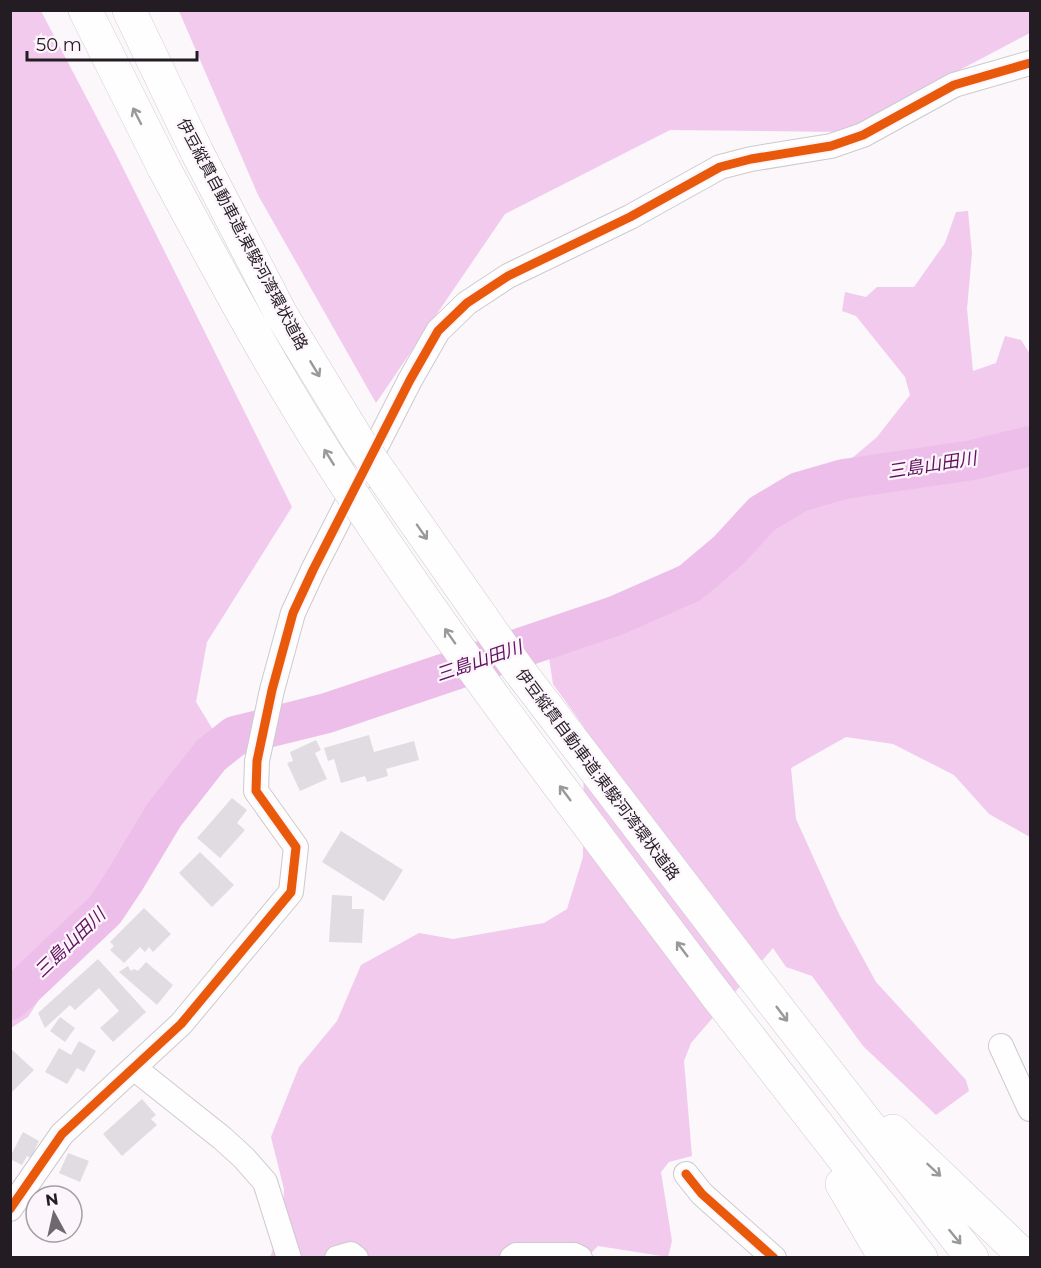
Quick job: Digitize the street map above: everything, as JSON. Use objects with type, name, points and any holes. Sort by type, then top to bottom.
[{"type":"highway","name":"伊豆縦貫自動車道;東駿河湾環状道路","points":[[129,10],[281,314],[359,442],[518,669],[748,970],[972,1257]]},
{"type":"highway","points":[[88,17],[164,168],[260,348],[341,477],[486,687],[717,996],[921,1257]]},
{"type":"highway","points":[[816,1058],[1026,1257]]},
{"type":"highway","points":[[782,1081],[885,1257]]},
{"type":"street","points":[[10,1209],[62,1134],[181,1024],[291,892],[296,847],[256,792],[256,761],[272,690],[294,613],[410,380],[438,331],[467,303],[508,276],[630,217],[720,167],[751,159],[831,146],[862,135],[954,85],[1030,63]]},
{"type":"street","points":[[1000,1046],[1030,1108]]},
{"type":"street","points":[[134,1068],[222,1138],[265,1182],[289,1257]]},
{"type":"street","points":[[686,1174],[702,1194],[774,1257]]},
{"type":"street","points":[[337,1257],[351,1254],[356,1257]]},
{"type":"street","points":[[512,1257],[516,1255],[574,1255],[580,1257]]},
{"type":"shaded area","points":[[1030,10],[1030,33],[842,132],[670,130],[505,214],[376,403],[258,195],[179,11]]},
{"type":"shaded area","points":[[10,11],[41,11],[116,154],[292,507],[207,642],[196,702],[215,733],[166,800],[28,1017],[11,1028]]},
{"type":"shaded area","points":[[968,211],[972,253],[967,309],[973,371],[996,363],[1005,336],[1021,340],[1030,354],[1030,837],[989,814],[954,775],[893,744],[846,737],[791,768],[796,819],[839,914],[876,982],[966,1080],[969,1091],[936,1115],[863,1046],[812,976],[786,967],[773,948],[691,1043],[684,1061],[692,1156],[669,1162],[661,1172],[672,1241],[668,1257],[598,1246],[586,1258],[267,1258],[271,1255],[283,1219],[284,1189],[271,1137],[299,1067],[337,1021],[361,965],[419,933],[453,939],[544,923],[567,909],[583,857],[584,727],[553,684],[549,658],[570,647],[598,641],[641,608],[759,537],[877,437],[910,395],[905,377],[856,316],[842,311],[845,292],[866,297],[877,287],[914,287],[945,243],[956,212]]},
{"type":"building","points":[[369,735],[374,752],[414,741],[419,760],[386,769],[388,776],[367,782],[365,776],[341,783],[334,759],[328,761],[324,748]]},
{"type":"building","points":[[316,740],[321,750],[315,753],[327,779],[300,791],[287,763],[293,761],[290,752]]},
{"type":"building","points":[[232,798],[247,810],[237,823],[245,830],[220,858],[197,838]]},
{"type":"building","points":[[341,831],[403,870],[384,901],[322,862]]},
{"type":"building","points":[[200,852],[234,885],[212,907],[179,873]]},
{"type":"building","points":[[332,895],[352,896],[352,909],[364,909],[362,943],[329,942]]},
{"type":"building","points":[[144,908],[171,934],[153,952],[149,947],[145,952],[140,947],[124,963],[110,950],[114,946],[110,942]]},
{"type":"building","points":[[98,959],[146,1012],[113,1042],[100,1028],[119,1011],[99,988],[75,1010],[70,1005],[45,1028],[38,1013]]},
{"type":"building","points":[[146,962],[173,985],[157,1005],[119,972],[128,966],[131,971],[134,969],[138,971]]},
{"type":"building","points":[[60,1017],[75,1028],[65,1042],[50,1031]]},
{"type":"building","points":[[79,1041],[96,1051],[84,1072],[77,1068],[67,1084],[45,1072],[59,1048],[71,1055]]},
{"type":"building","points":[[10,1048],[34,1070],[10,1094]]},
{"type":"building","points":[[142,1099],[156,1115],[151,1119],[157,1125],[122,1156],[103,1134]]},
{"type":"building","points":[[23,1132],[39,1141],[31,1158],[27,1156],[22,1165],[10,1157]]},
{"type":"building","points":[[68,1153],[89,1161],[80,1182],[59,1173]]},
{"type":"waterway","name":"三島山田川","points":[[10,1000],[105,910],[164,815],[211,755],[235,736],[327,713],[615,616],[690,583],[728,551],[762,514],[799,492],[844,479],[973,460],[1030,446]]},
{"type":"cycle path","points":[[10,1209],[62,1134],[181,1024],[291,892],[296,847],[256,791],[257,761],[272,690],[293,613],[410,380],[438,331],[467,303],[508,276],[630,217],[720,167],[751,159],[831,146],[863,135],[954,85],[1030,63]]},
{"type":"cycle path","points":[[686,1174],[702,1194],[774,1258]]}]
